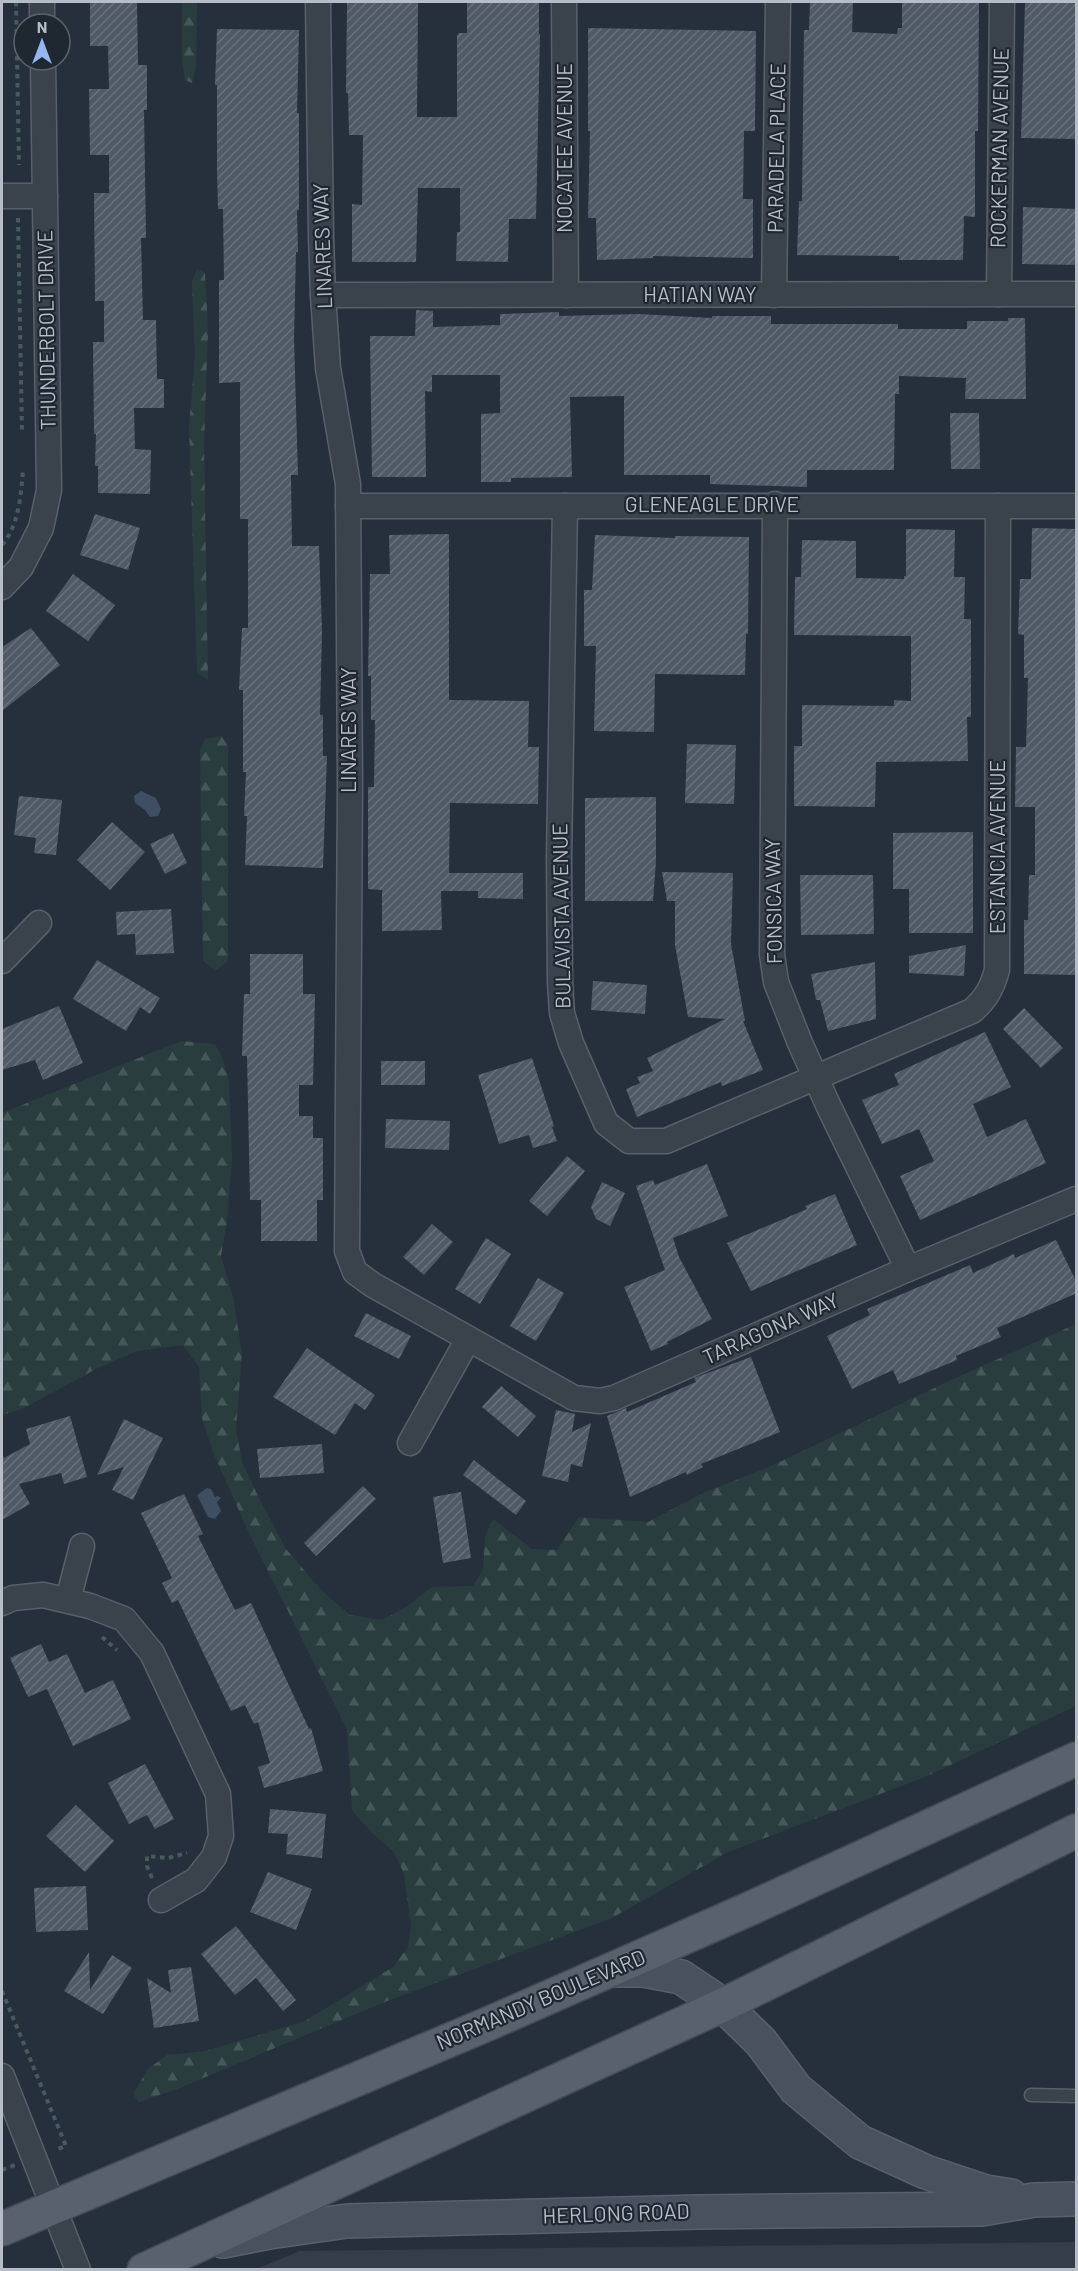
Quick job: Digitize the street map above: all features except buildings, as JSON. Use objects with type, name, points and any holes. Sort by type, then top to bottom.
[{"type":"main road","name":"NORMANDY BOULEVARD","points":[[2,2229],[612,1970],[1077,1760]]},
{"type":"main road","points":[[144,2270],[723,2005],[1077,1831]]},
{"type":"street","name":"LINARES WAY","points":[[318,2],[323,295],[328,368],[348,483],[350,782],[347,1251],[356,1272],[373,1285],[468,1340]]},
{"type":"street","name":"NOCATEE AVENUE","points":[[564,2],[566,295]]},
{"type":"street","name":"PARADELA PLACE","points":[[774,295],[778,2]]},
{"type":"street","name":"ROCKERMAN AVENUE","points":[[999,294],[1002,2]]},
{"type":"street","name":"THUNDERBOLT DRIVE","points":[[2,587],[21,567],[41,528],[49,490],[43,72]]},
{"type":"street","points":[[10,196],[45,196]]},
{"type":"street","name":"HATIAN WAY","points":[[323,295],[1077,294]]},
{"type":"street","name":"GLENEAGLE DRIVE","points":[[348,506],[775,504],[1077,506]]},
{"type":"street","name":"FONSICA WAY","points":[[775,504],[772,954],[776,982],[817,1078],[908,1269]]},
{"type":"street","name":"BULAVISTA AVENUE","points":[[565,506],[559,858],[562,1013],[571,1043],[606,1123],[628,1141],[666,1141],[817,1078]]},
{"type":"street","name":"ESTANCIA AVENUE","points":[[817,1078],[972,1011],[983,1002],[990,991],[998,970],[999,506]]},
{"type":"street","points":[[2,961],[39,922]]},
{"type":"street","name":"TARAGONA WAY","points":[[468,1340],[574,1398],[600,1401],[614,1398],[908,1269],[1077,1199]]},
{"type":"street","points":[[410,1443],[468,1340]]},
{"type":"street","points":[[79,1603],[82,1546]]},
{"type":"street","points":[[2,1603],[13,1598],[43,1595],[79,1603],[124,1619],[152,1653],[218,1794],[221,1836],[214,1857],[196,1880],[161,1900]]},
{"type":"street","name":"HERLONG ROAD","points":[[612,1970],[644,1970],[681,1977],[723,2005],[761,2042],[796,2088],[860,2142],[926,2172],[986,2192],[1034,2200]]},
{"type":"street","points":[[2,2076],[78,2270]]},
{"type":"street","name":"HERLONG ROAD","points":[[200,2246],[269,2232],[347,2221],[698,2212],[982,2209],[1034,2200],[1077,2199]]},
{"type":"lane","points":[[1031,2095],[1077,2096]]},
{"type":"path","points":[[16,2],[10,196],[22,438]]},
{"type":"path","points":[[2,545],[7,539],[19,509],[23,459]]},
{"type":"path","points":[[94,1633],[124,1656]]},
{"type":"path","points":[[161,1900],[147,1866],[147,1856],[168,1858],[187,1854],[191,1850]]},
{"type":"path","points":[[2,1991],[66,2146],[34,2158]]},
{"type":"shaded area","points":[[141,791],[156,798],[161,809],[158,816],[150,817],[135,803],[134,796]]},
{"type":"shaded area","points":[[207,1488],[211,1489],[215,1497],[221,1498],[217,1502],[221,1511],[215,1519],[208,1517],[197,1495]]},
{"type":"shaded area","points":[[1076,2242],[1076,2270],[256,2269],[300,2251]]},
{"type":"green space","points":[[182,2],[197,2],[196,67],[192,83],[185,80],[182,60]]},
{"type":"green space","points":[[197,269],[205,273],[208,331],[204,445],[208,680],[197,673],[189,427],[195,356],[192,282]]},
{"type":"green space","points":[[221,736],[228,745],[228,961],[215,971],[203,960],[200,750],[205,739]]},
{"type":"green space","points":[[181,1041],[215,1044],[223,1059],[229,1081],[232,1160],[227,1221],[221,1256],[233,1297],[242,1353],[236,1429],[242,1462],[286,1549],[322,1591],[350,1615],[382,1620],[406,1607],[432,1587],[473,1586],[483,1570],[485,1537],[493,1519],[532,1549],[557,1550],[579,1517],[648,1522],[703,1493],[769,1467],[947,1382],[1076,1324],[1076,1706],[925,1777],[728,1852],[612,1918],[387,2001],[177,2089],[139,2102],[133,2094],[148,2069],[167,2055],[206,2051],[305,2021],[393,1967],[408,1947],[411,1926],[404,1874],[394,1852],[370,1831],[352,1810],[347,1729],[249,1533],[213,1452],[202,1418],[199,1367],[183,1345],[137,1351],[98,1368],[22,1409],[2,1415],[2,1113]]}]
